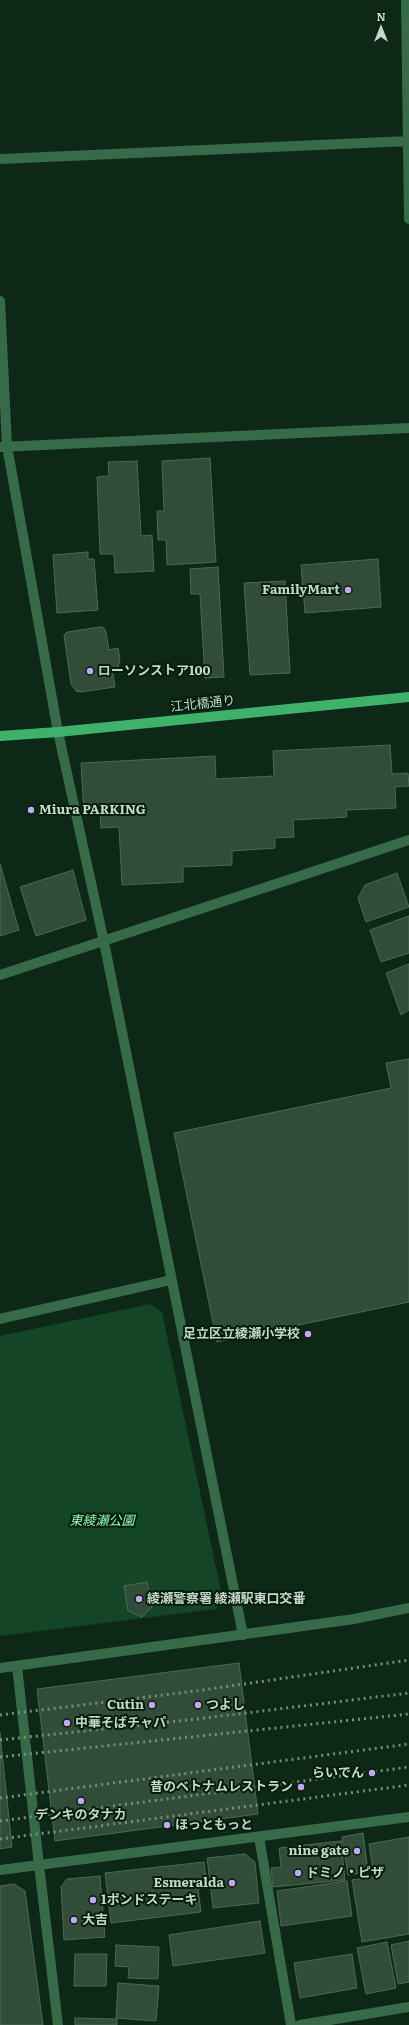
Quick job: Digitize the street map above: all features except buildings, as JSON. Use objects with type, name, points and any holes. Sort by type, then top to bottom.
[{"type":"main road","name":"江北橋通り","points":[[0,736],[58,732],[409,697]]},
{"type":"street","points":[[406,0],[409,219]]},
{"type":"street","points":[[0,159],[409,141]]},
{"type":"street","points":[[0,301],[3,446],[58,732],[104,942],[243,1635]]},
{"type":"street","points":[[3,446],[409,428]]},
{"type":"street","points":[[0,975],[104,942],[409,840]]},
{"type":"street","points":[[0,1319],[171,1280]]},
{"type":"street","points":[[0,1668],[354,1619],[409,1608]]},
{"type":"street","points":[[17,1666],[58,2025]]},
{"type":"street","points":[[0,1870],[409,1817]]},
{"type":"street","points":[[259,1836],[291,2025]]},
{"type":"street","points":[[300,2025],[409,2007]]},
{"type":"green space","name":"東綾瀬公園","points":[[150,1304],[162,1312],[222,1596],[216,1609],[0,1636],[0,1336]]},
{"type":"railway","points":[[0,1715],[203,1690],[409,1660]]},
{"type":"railway","points":[[0,1740],[197,1719],[409,1693]]},
{"type":"railway","points":[[0,1757],[409,1714]]},
{"type":"railway","points":[[0,1798],[409,1744]]},
{"type":"railway","points":[[0,1821],[409,1767]]},
{"type":"railway","points":[[0,1839],[409,1785]]},
{"type":"place","name":"FamilyMart","points":[[348,590]]},
{"type":"place","name":"ローソンストア100","points":[[90,671]]},
{"type":"place","name":"Miura PARKING","points":[[31,810]]},
{"type":"place","name":"足立区立綾瀬小学校","points":[[308,1334]]},
{"type":"place","name":"綾瀬警察署 綾瀬駅東口交番","points":[[139,1599]]},
{"type":"place","name":"Cutin","points":[[152,1705]]},
{"type":"place","name":"つよし","points":[[198,1705]]},
{"type":"place","name":"中華そばチャパ","points":[[67,1723]]},
{"type":"place","name":"らいでん","points":[[372,1773]]},
{"type":"place","name":"昔のベトナムレストラン","points":[[301,1787]]},
{"type":"place","name":"デンキのタナカ","points":[[81,1801]]},
{"type":"place","name":"ほっともっと","points":[[167,1825]]},
{"type":"place","name":"nine gate","points":[[357,1851]]},
{"type":"place","name":"ドミノ・ピザ","points":[[298,1873]]},
{"type":"place","name":"Esmeralda","points":[[232,1883]]},
{"type":"place","name":"1ポンドステーキ","points":[[93,1900]]},
{"type":"place","name":"大吉","points":[[74,1920]]}]
